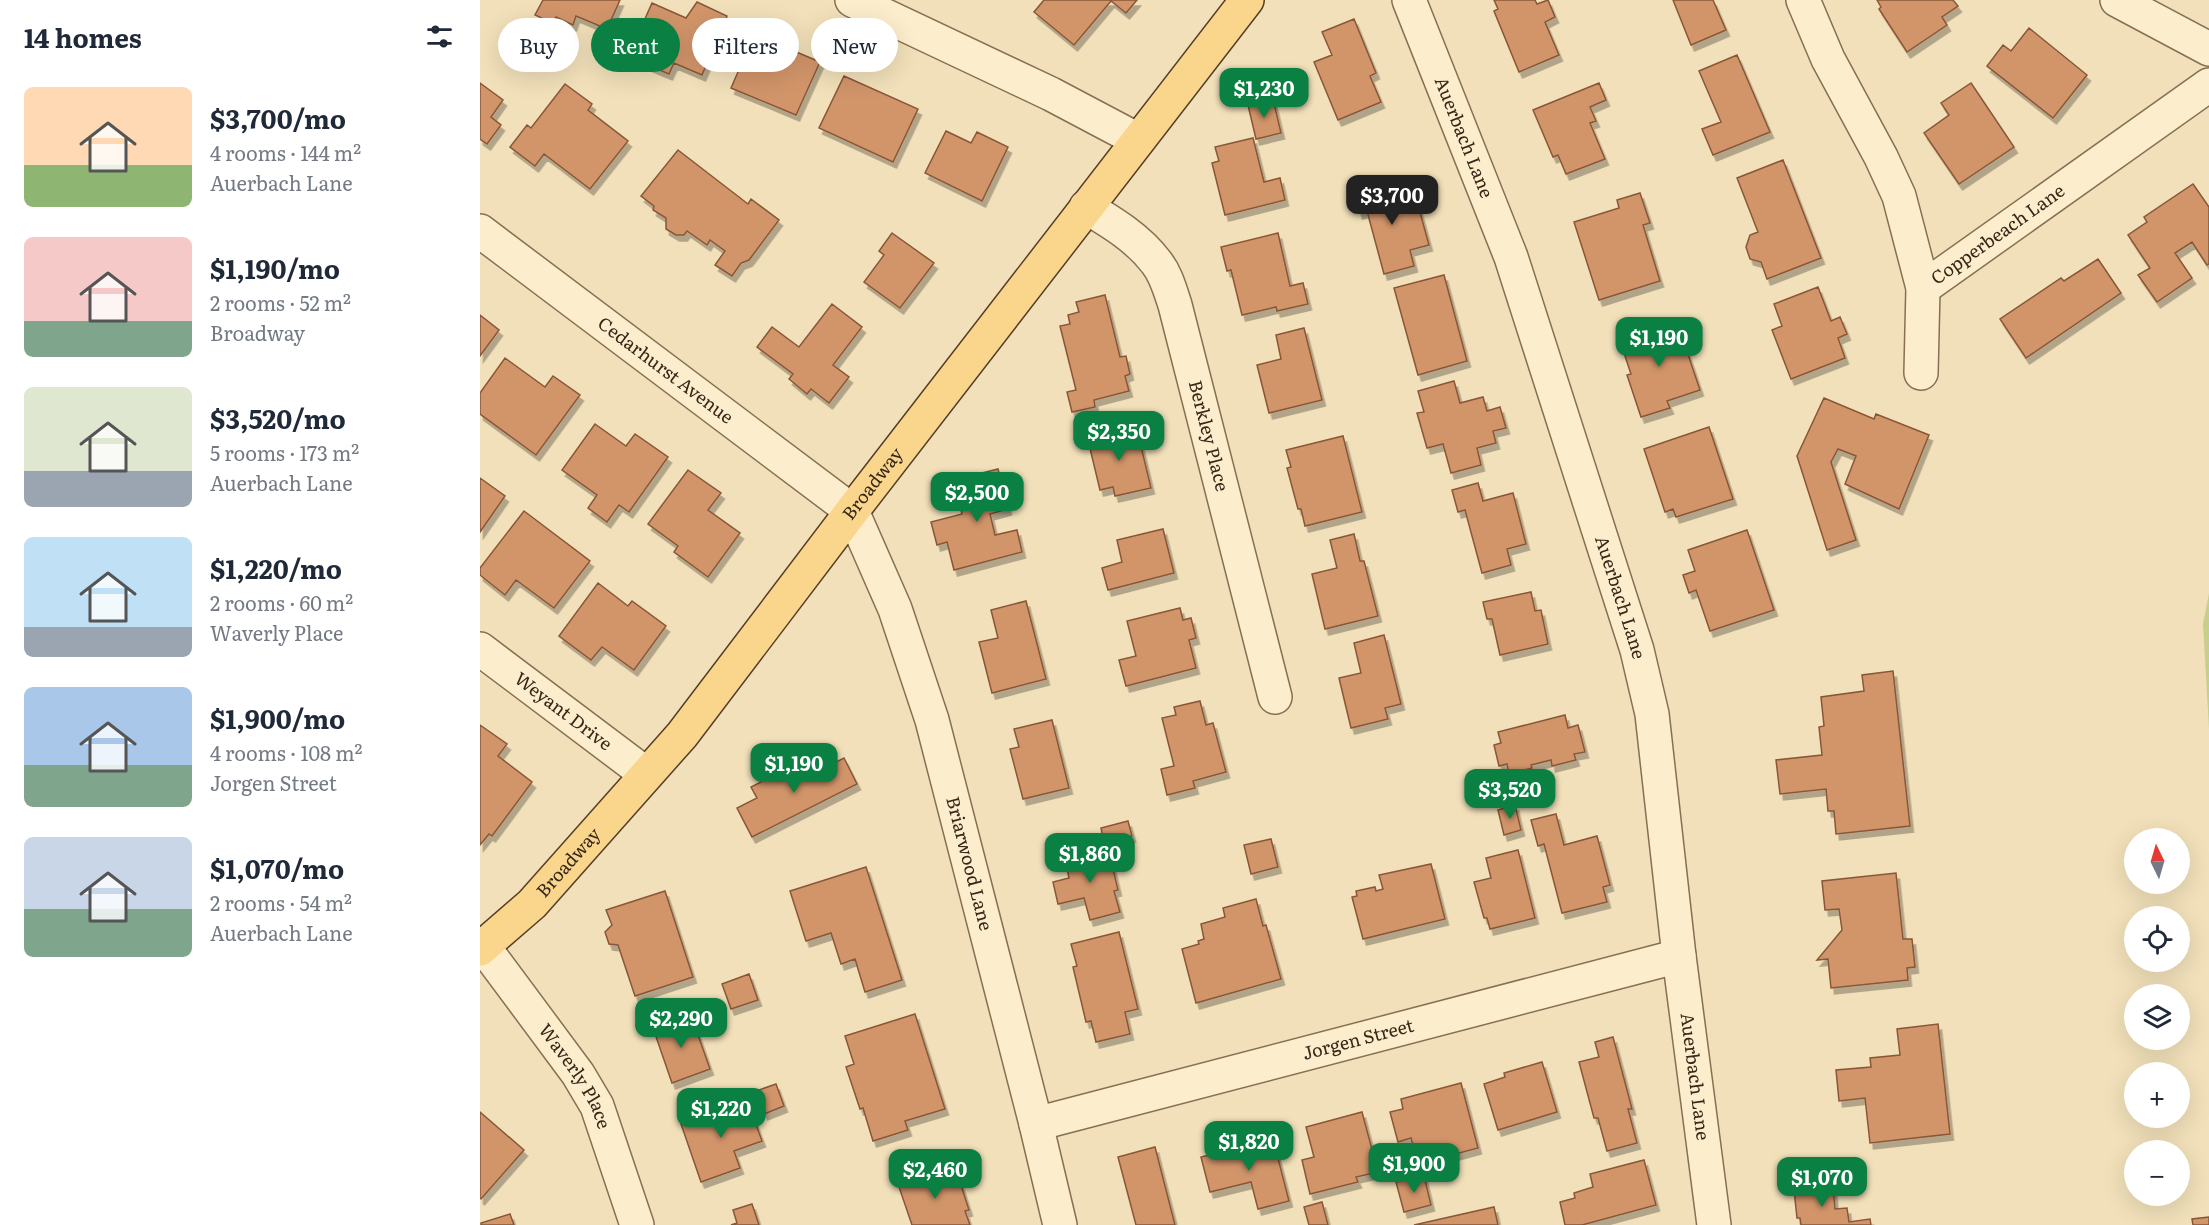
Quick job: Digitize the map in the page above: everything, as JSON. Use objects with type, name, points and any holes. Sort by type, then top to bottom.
[{"type":"main road","name":"Broadway","points":[[481,947],[532,904],[682,735],[1247,0]]},
{"type":"street","points":[[852,0],[1052,94],[1138,140]]},
{"type":"street","name":"Auerbach Lane","points":[[1409,0],[1511,257],[1637,650],[1652,714],[1679,956],[1714,1225]]},
{"type":"street","name":"Copperbeach Lane","points":[[1803,0],[1828,59],[1881,157],[1899,196],[1923,288],[2209,85]]},
{"type":"street","points":[[2117,0],[2209,49]]},
{"type":"street","name":"Berkley Place","points":[[1086,207],[1115,224],[1140,245],[1157,262],[1167,281],[1275,697]]},
{"type":"street","name":"Cedarhurst Avenue","points":[[480,231],[852,511]]},
{"type":"street","points":[[1921,373],[1923,288]]},
{"type":"street","name":"Briarwood Lane","points":[[852,511],[896,609],[932,720],[1060,1225]]},
{"type":"street","name":"Weyant Drive","points":[[480,649],[646,774]]},
{"type":"street","name":"Waverly Place","points":[[481,947],[578,1074],[597,1106],[637,1225]]},
{"type":"street","name":"Jorgen Street","points":[[1036,1124],[1679,956]]},
{"type":"green space","points":[[2209,593],[2209,729],[2203,624]]},
{"type":"building","points":[[543,0],[620,0],[612,18],[591,18],[591,22],[576,16],[575,18],[541,18],[535,15]]},
{"type":"building","points":[[1044,0],[1137,0],[1126,13],[1111,1],[1074,45],[1034,12]]},
{"type":"building","points":[[1494,0],[1535,0],[1537,4],[1548,0],[1555,17],[1545,22],[1559,55],[1519,72],[1494,11],[1498,9]]},
{"type":"building","points":[[1673,0],[1713,0],[1726,30],[1691,45]]},
{"type":"building","points":[[1877,0],[1953,0],[1958,6],[1942,17],[1947,25],[1907,52],[1879,9],[1881,7]]},
{"type":"building","points":[[697,2],[727,16],[726,18],[692,18],[692,71],[680,66],[680,18],[645,18],[652,3],[686,18]]},
{"type":"building","points":[[1354,19],[1376,73],[1370,76],[1381,102],[1338,120],[1314,62],[1332,55],[1322,32]]},
{"type":"building","points":[[2029,28],[2087,75],[2053,118],[1987,66],[2003,45],[2011,51]]},
{"type":"building","points":[[799,53],[811,58],[811,72],[815,72],[796,115],[731,88],[738,72],[799,72]]},
{"type":"building","points":[[1737,55],[1770,132],[1713,155],[1702,129],[1721,122],[1699,71]]},
{"type":"building","points":[[844,76],[918,109],[893,162],[819,128]]},
{"type":"building","points":[[480,83],[503,100],[491,117],[501,125],[487,144],[480,139]]},
{"type":"building","points":[[1599,83],[1606,100],[1590,107],[1596,121],[1590,123],[1605,159],[1566,174],[1558,155],[1553,157],[1533,110]]},
{"type":"building","points":[[1971,83],[2014,147],[1959,184],[1924,133],[1949,115],[1941,103]]},
{"type":"building","points":[[565,84],[592,104],[588,110],[628,141],[590,189],[544,154],[535,166],[510,147],[527,125],[531,128]]},
{"type":"building","points":[[1273,99],[1281,133],[1256,139],[1248,105]]},
{"type":"building","points":[[946,131],[971,143],[977,132],[1008,147],[982,201],[925,173]]},
{"type":"building","points":[[1253,138],[1264,182],[1280,178],[1285,200],[1225,215],[1212,163],[1219,161],[1215,147]]},
{"type":"building","points":[[678,150],[748,204],[751,199],[779,220],[749,260],[741,263],[732,276],[715,265],[725,251],[710,240],[707,245],[687,231],[684,235],[676,235],[666,229],[666,218],[653,210],[654,206],[641,196]]},
{"type":"building","points":[[1783,160],[1821,258],[1767,279],[1761,262],[1750,259],[1746,247],[1750,235],[1758,232],[1737,178]]},
{"type":"building","points":[[1383,181],[1390,205],[1416,198],[1429,245],[1410,250],[1414,266],[1384,274],[1367,211],[1359,213],[1353,189]]},
{"type":"building","points":[[2193,184],[2209,207],[2209,264],[2207,265],[2192,242],[2175,253],[2192,278],[2157,302],[2138,275],[2150,268],[2128,235],[2147,222],[2144,217]]},
{"type":"building","points":[[1640,193],[1650,223],[1643,225],[1660,281],[1599,300],[1574,222],[1619,208],[1617,200]]},
{"type":"building","points":[[892,233],[934,263],[900,308],[864,282],[884,255],[879,251]]},
{"type":"building","points":[[1278,233],[1290,286],[1303,283],[1308,304],[1277,311],[1276,307],[1242,315],[1231,270],[1227,271],[1221,247]]},
{"type":"building","points":[[2098,259],[2121,293],[2026,358],[2000,319],[2061,278],[2064,281]]},
{"type":"building","points":[[1444,275],[1467,361],[1418,375],[1394,288]]},
{"type":"building","points":[[1818,287],[1831,321],[1840,317],[1847,334],[1838,338],[1845,358],[1791,379],[1772,330],[1782,326],[1774,304]]},
{"type":"building","points":[[1105,295],[1120,357],[1126,356],[1130,374],[1125,376],[1129,391],[1094,400],[1095,407],[1072,412],[1067,392],[1076,390],[1060,326],[1070,324],[1068,315],[1079,312],[1076,302]]},
{"type":"building","points":[[832,304],[862,327],[833,365],[849,377],[829,403],[811,389],[807,394],[789,379],[793,374],[757,347],[772,327],[799,347]]},
{"type":"building","points":[[480,315],[499,330],[480,356]]},
{"type":"building","points":[[1677,322],[1700,390],[1667,401],[1670,408],[1641,417],[1627,375],[1631,374],[1620,341]]},
{"type":"building","points":[[1304,328],[1322,400],[1269,413],[1257,365],[1281,359],[1276,335]]},
{"type":"building","points":[[505,358],[545,387],[553,376],[580,395],[536,455],[480,414],[480,393]]},
{"type":"building","points":[[1454,381],[1460,403],[1483,397],[1487,411],[1500,407],[1506,428],[1493,431],[1496,443],[1477,448],[1481,465],[1451,473],[1443,444],[1427,448],[1417,413],[1424,412],[1418,391]]},
{"type":"building","points":[[1824,398],[1874,419],[1876,414],[1929,435],[1899,509],[1845,484],[1856,456],[1838,449],[1831,462],[1856,540],[1827,550],[1797,456]]},
{"type":"building","points":[[595,424],[626,446],[635,434],[668,457],[629,512],[619,505],[607,522],[588,508],[597,495],[562,470]]},
{"type":"building","points":[[1127,426],[1130,441],[1139,438],[1151,488],[1115,496],[1113,487],[1100,490],[1087,436]]},
{"type":"building","points":[[1709,427],[1733,499],[1676,517],[1673,509],[1665,512],[1644,449]]},
{"type":"building","points":[[1343,436],[1362,512],[1305,526],[1287,468],[1291,467],[1286,450]]},
{"type":"building","points":[[998,469],[1008,509],[990,514],[995,535],[1017,530],[1022,552],[954,570],[947,542],[937,545],[931,522],[962,514],[954,480]]},
{"type":"building","points":[[688,470],[721,493],[708,510],[740,533],[708,577],[674,552],[678,546],[648,524]]},
{"type":"building","points":[[480,478],[505,496],[480,532]]},
{"type":"building","points":[[1478,483],[1483,501],[1513,493],[1526,544],[1507,549],[1511,565],[1482,573],[1465,510],[1458,512],[1452,490]]},
{"type":"building","points":[[524,511],[590,561],[554,608],[516,580],[505,595],[480,575],[480,568]]},
{"type":"building","points":[[1163,529],[1174,573],[1108,590],[1102,568],[1122,562],[1117,540]]},
{"type":"building","points":[[1747,530],[1774,610],[1710,631],[1696,590],[1689,593],[1683,575],[1695,571],[1688,550]]},
{"type":"building","points":[[1354,534],[1360,561],[1364,561],[1378,616],[1325,629],[1312,574],[1337,568],[1330,540]]},
{"type":"building","points":[[598,583],[628,606],[632,601],[666,626],[634,670],[602,647],[591,660],[559,636]]},
{"type":"building","points":[[1531,592],[1535,611],[1541,610],[1548,644],[1500,655],[1492,619],[1487,619],[1483,602]]},
{"type":"building","points":[[1026,601],[1046,679],[992,693],[979,642],[998,638],[991,610]]},
{"type":"building","points":[[1180,608],[1183,620],[1191,618],[1196,638],[1189,640],[1196,668],[1126,686],[1119,660],[1136,656],[1127,621]]},
{"type":"building","points":[[1384,635],[1401,704],[1385,708],[1388,719],[1351,728],[1339,678],[1361,673],[1354,643]]},
{"type":"building","points":[[1893,671],[1910,826],[1836,834],[1834,811],[1828,811],[1826,789],[1780,794],[1776,760],[1822,755],[1819,727],[1824,726],[1821,697],[1864,691],[1862,675]]},
{"type":"building","points":[[1200,701],[1206,725],[1213,723],[1226,772],[1193,781],[1195,788],[1167,795],[1161,769],[1174,766],[1162,718],[1176,715],[1174,707]]},
{"type":"building","points":[[1565,715],[1568,728],[1578,725],[1585,752],[1574,754],[1576,760],[1552,766],[1551,760],[1509,774],[1507,764],[1499,766],[1494,745],[1501,743],[1498,732]]},
{"type":"building","points":[[1052,720],[1069,788],[1023,799],[1010,749],[1019,747],[1014,729]]},
{"type":"building","points":[[480,725],[507,744],[498,756],[532,782],[492,836],[489,834],[480,845]]},
{"type":"building","points":[[844,758],[857,784],[752,837],[737,808],[757,798],[751,787],[806,759],[813,774]]},
{"type":"building","points":[[1515,805],[1521,830],[1504,835],[1498,810]]},
{"type":"building","points":[[1556,814],[1564,845],[1597,836],[1610,885],[1603,887],[1607,902],[1562,913],[1544,844],[1538,846],[1531,820]]},
{"type":"building","points":[[1128,821],[1132,836],[1104,843],[1101,828]]},
{"type":"building","points":[[1271,839],[1278,867],[1251,874],[1244,845]]},
{"type":"building","points":[[1108,848],[1118,890],[1114,891],[1120,912],[1090,920],[1084,898],[1058,904],[1053,882],[1069,878],[1065,859]]},
{"type":"building","points":[[1518,850],[1535,918],[1490,929],[1487,918],[1484,918],[1474,882],[1491,878],[1486,858]]},
{"type":"building","points":[[1431,864],[1445,919],[1363,939],[1352,897],[1357,896],[1356,891],[1375,887],[1376,891],[1383,889],[1379,875]]},
{"type":"building","points":[[866,867],[902,980],[865,992],[855,959],[841,964],[831,933],[806,941],[790,891]]},
{"type":"building","points":[[1896,873],[1903,939],[1912,939],[1915,967],[1907,968],[1908,980],[1831,988],[1828,959],[1817,960],[1842,930],[1839,909],[1825,910],[1822,881]]},
{"type":"building","points":[[665,891],[693,977],[635,996],[618,945],[609,944],[605,932],[612,925],[606,910]]},
{"type":"building","points":[[1256,899],[1281,979],[1196,1003],[1182,949],[1199,944],[1198,941],[1204,939],[1201,924],[1225,917],[1223,908]]},
{"type":"building","points":[[1119,932],[1138,1009],[1125,1012],[1130,1034],[1096,1042],[1091,1021],[1086,1022],[1073,967],[1077,966],[1071,944]]},
{"type":"building","points":[[749,974],[758,1000],[731,1009],[722,984]]},
{"type":"building","points":[[915,1014],[945,1109],[905,1121],[908,1130],[873,1141],[863,1108],[860,1109],[846,1067],[854,1064],[845,1036]]},
{"type":"building","points":[[691,1015],[710,1069],[672,1083],[653,1028]]},
{"type":"building","points":[[1938,1024],[1950,1134],[1870,1143],[1865,1098],[1839,1101],[1836,1070],[1871,1067],[1870,1058],[1900,1055],[1897,1029]]},
{"type":"building","points":[[1613,1037],[1632,1109],[1628,1109],[1637,1143],[1607,1151],[1598,1118],[1594,1118],[1579,1062],[1599,1057],[1595,1042]]},
{"type":"building","points":[[1542,1062],[1557,1112],[1498,1130],[1484,1084],[1505,1077],[1504,1073]]},
{"type":"building","points":[[1461,1083],[1478,1148],[1418,1164],[1411,1138],[1398,1142],[1390,1112],[1403,1109],[1401,1099]]},
{"type":"building","points":[[776,1084],[784,1106],[764,1114],[756,1091]]},
{"type":"building","points":[[747,1100],[762,1141],[734,1151],[740,1168],[701,1182],[681,1124]]},
{"type":"building","points":[[480,1112],[524,1150],[481,1199],[480,1198]]},
{"type":"building","points":[[1362,1112],[1378,1172],[1356,1177],[1358,1182],[1310,1194],[1302,1160],[1314,1157],[1306,1127]]},
{"type":"building","points":[[1273,1139],[1289,1201],[1258,1209],[1251,1182],[1210,1192],[1201,1157]]},
{"type":"building","points":[[1155,1147],[1175,1225],[1136,1225],[1118,1157]]},
{"type":"building","points":[[1644,1160],[1656,1205],[1582,1225],[1565,1225],[1560,1202],[1575,1198],[1574,1193],[1593,1187],[1590,1174]]},
{"type":"building","points":[[949,1166],[955,1184],[960,1182],[969,1210],[965,1211],[970,1225],[912,1225],[898,1184]]},
{"type":"building","points":[[1424,1176],[1431,1205],[1404,1212],[1396,1182]]},
{"type":"building","points":[[1833,1186],[1835,1209],[1847,1208],[1849,1222],[1870,1219],[1871,1225],[1801,1225],[1800,1218],[1797,1218],[1794,1190]]},
{"type":"building","points":[[1322,1202],[1328,1225],[1309,1225],[1304,1207]]},
{"type":"building","points":[[752,1204],[759,1225],[731,1225],[737,1223],[733,1210]]},
{"type":"building","points":[[1494,1207],[1498,1225],[1414,1225]]},
{"type":"building","points":[[510,1214],[514,1225],[481,1225],[481,1223]]},
{"type":"building","points":[[2209,1217],[2209,1225],[2193,1225],[2192,1219]]}]
